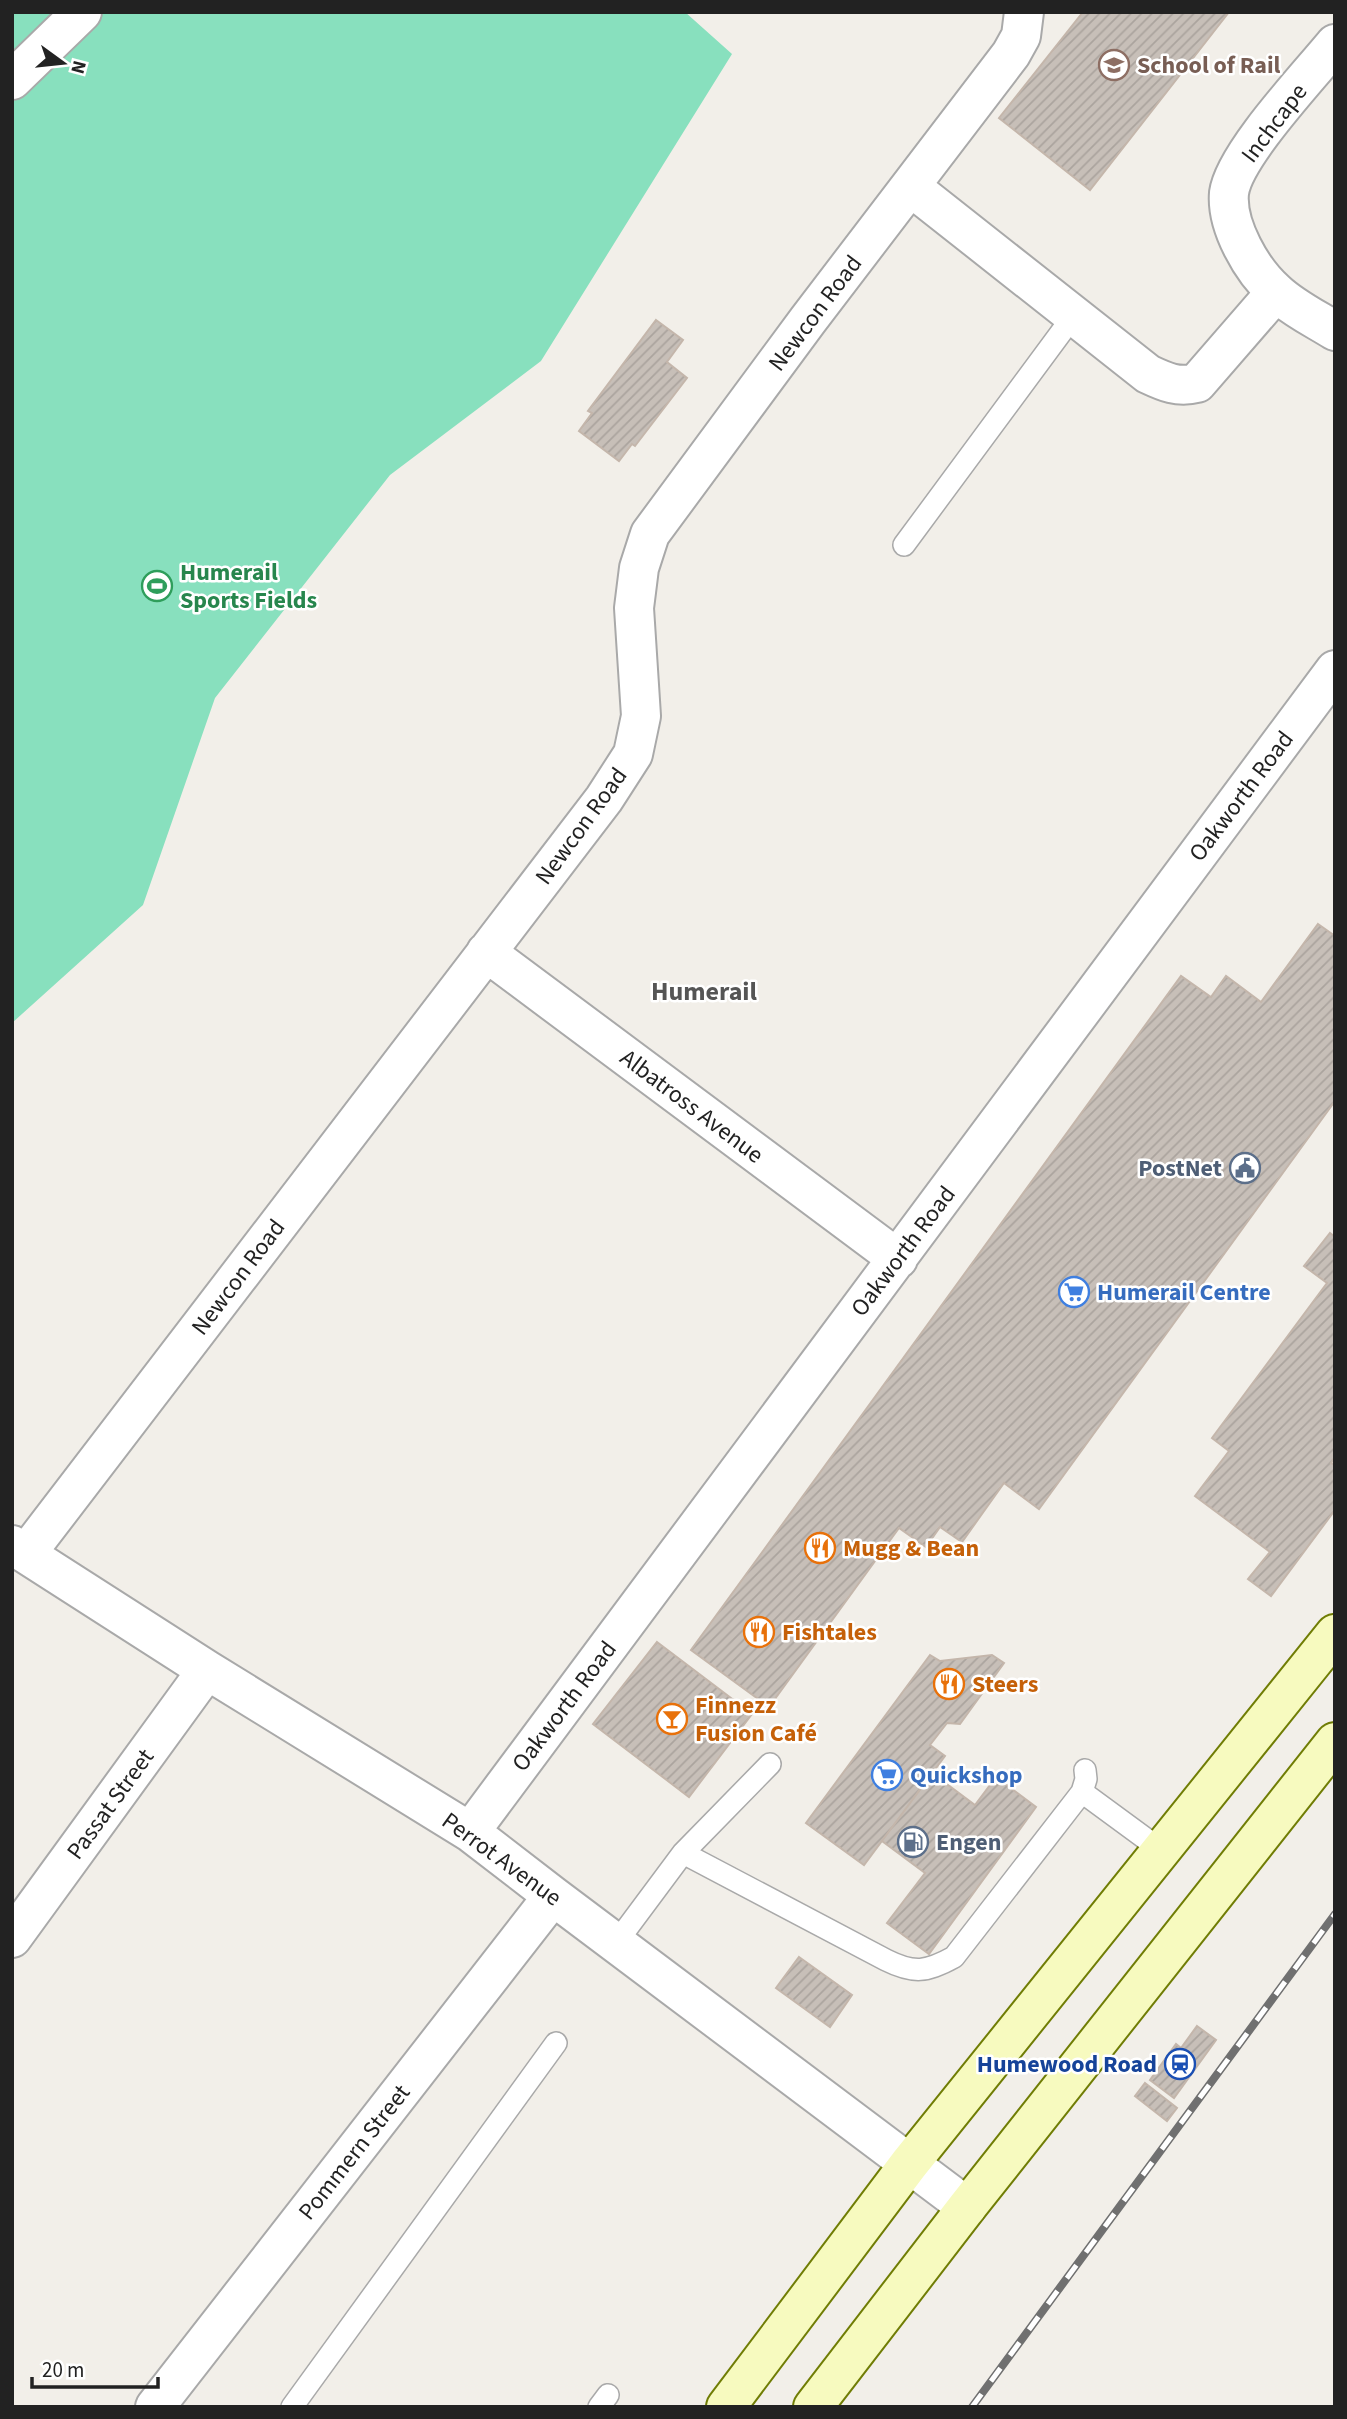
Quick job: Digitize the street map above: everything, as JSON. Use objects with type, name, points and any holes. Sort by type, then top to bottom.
[{"type":"main road","points":[[726,2407],[909,2164],[1335,1634]]},
{"type":"main road","points":[[813,2407],[967,2207],[1335,1742]]},
{"type":"street","points":[[12,80],[82,12]]},
{"type":"street","name":"Newcon Road","points":[[19,1549],[581,831],[633,754],[642,716],[634,608],[639,568],[650,534],[800,331],[1011,54],[1021,36],[1024,12]]},
{"type":"street","name":"Inchcape","points":[[1335,44],[1259,136],[1244,158],[1230,191],[1230,215],[1246,255],[1276,292],[1335,331]]},
{"type":"street","points":[[911,187],[1148,374],[1183,387],[1197,383],[1276,292]]},
{"type":"street","name":"Oakworth Road","points":[[471,1832],[1335,670]]},
{"type":"street","name":"Albatross Avenue","points":[[486,952],[898,1259]]},
{"type":"street","name":"Perrot Avenue","points":[[19,1549],[207,1670],[471,1832],[967,2207]]},
{"type":"street","name":"Passat Street","points":[[12,1938],[207,1670]]},
{"type":"street","name":"Pommern Street","points":[[155,2407],[553,1896]]},
{"type":"lane","points":[[904,545],[1074,315]]},
{"type":"lane","points":[[616,1943],[683,1853],[771,1764]]},
{"type":"lane","points":[[683,1853],[886,1961],[919,1971],[937,1967],[954,1957],[1082,1792],[1086,1779],[1085,1770]]},
{"type":"lane","points":[[1082,1792],[1161,1850]]},
{"type":"lane","points":[[292,2407],[556,2043]]},
{"type":"green space","name":"Humerail Sports Fields","points":[[12,12],[685,12],[732,54],[541,361],[390,475],[215,698],[143,905],[12,1023]]},
{"type":"building","name":"School of Rail","points":[[1083,12],[1229,12],[1090,190],[999,118]]},
{"type":"building","points":[[656,320],[683,340],[667,362],[687,378],[635,446],[632,444],[619,461],[579,431],[592,413],[588,411]]},
{"type":"building","name":"Humerail Centre","points":[[1318,924],[1335,936],[1335,1101],[1039,1509],[1004,1483],[962,1542],[940,1527],[926,1547],[899,1528],[769,1707],[691,1650],[1181,976],[1211,997],[1226,976],[1261,1002]]},
{"type":"building","points":[[1330,1233],[1335,1237],[1335,1457],[1331,1463],[1335,1465],[1335,1510],[1271,1596],[1248,1579],[1270,1552],[1195,1496],[1229,1451],[1212,1438],[1327,1283],[1304,1266]]},
{"type":"building","name":"Finnezz Fusion Café","points":[[657,1642],[752,1714],[689,1797],[593,1724]]},
{"type":"building","points":[[930,1655],[940,1661],[992,1655],[1004,1663],[960,1724],[947,1723],[930,1745],[945,1756],[864,1865],[806,1823]]},
{"type":"building","points":[[932,1773],[975,1805],[996,1777],[1036,1807],[929,1954],[887,1923],[925,1873],[882,1841]]},
{"type":"building","points":[[799,1957],[852,1995],[830,2027],[776,1988]]},
{"type":"building","name":"Humewood Road","points":[[1197,2026],[1216,2040],[1174,2098],[1150,2080],[1176,2044],[1181,2048]]},
{"type":"building","points":[[1145,2083],[1177,2108],[1167,2121],[1135,2096]]},
{"type":"railway","points":[[972,2407],[1335,1914]]},
{"type":"place","name":"School of Rail","points":[[1114,65]]},
{"type":"place","name":"Humerail Sports Fields","points":[[157,586]]},
{"type":"place","name":"PostNet","points":[[1245,1168]]},
{"type":"place","name":"Humerail Centre","points":[[1074,1292]]},
{"type":"place","name":"Mugg & Bean","points":[[820,1548]]},
{"type":"place","name":"Fishtales","points":[[759,1632]]},
{"type":"place","name":"Steers","points":[[949,1684]]},
{"type":"place","name":"Finnezz Fusion Café","points":[[672,1719]]},
{"type":"place","name":"Quickshop","points":[[887,1775]]},
{"type":"place","name":"Engen","points":[[913,1842]]},
{"type":"place","name":"Humewood Road","points":[[1180,2064]]},
{"type":"district","name":"Humerail","points":[[704,991]]}]
